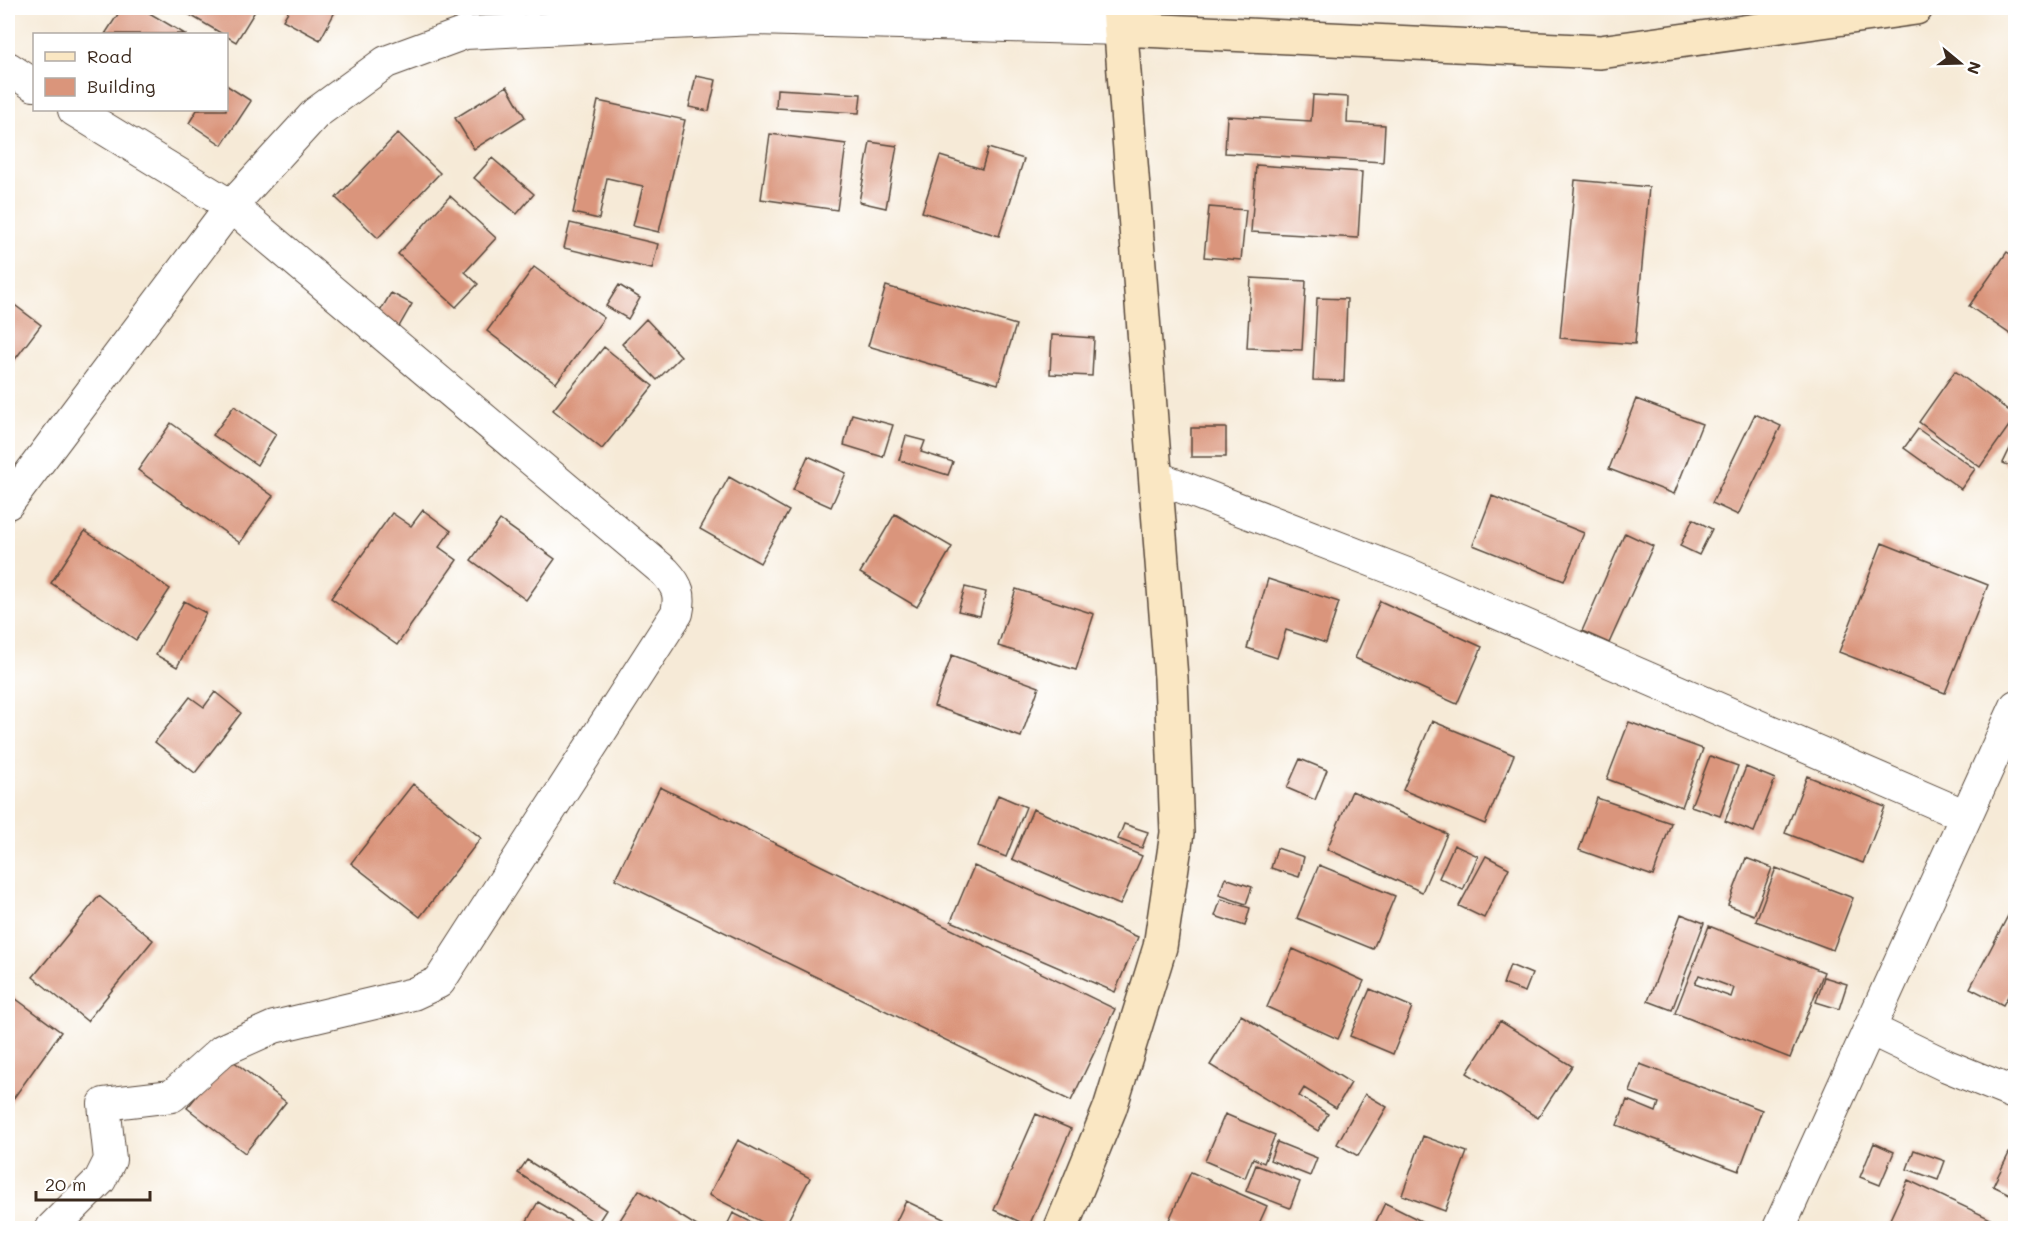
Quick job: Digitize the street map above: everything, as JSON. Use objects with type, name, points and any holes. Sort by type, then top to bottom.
[{"type":"main road","points":[[1061,1228],[1110,1108],[1160,947],[1177,833],[1171,678],[1120,18],[1599,52],[1916,8]]},
{"type":"street","points":[[8,503],[231,206],[316,113],[386,62],[465,33],[755,19],[1120,18]]},
{"type":"street","points":[[8,68],[33,84]]},
{"type":"street","points":[[52,1228],[100,1180],[110,1160],[104,1104],[172,1096],[223,1050],[274,1027],[413,994],[439,982],[677,614],[681,598],[676,584],[666,572],[231,206],[76,111]]},
{"type":"street","points":[[1156,477],[1412,576],[1966,816]]},
{"type":"street","points":[[1779,1228],[2016,706]]},
{"type":"street","points":[[1870,1029],[1947,1066],[2016,1094]]},
{"type":"building","points":[[122,8],[141,8],[183,33],[106,33]]},
{"type":"building","points":[[178,8],[257,8],[236,42],[228,37],[228,33],[221,33]]},
{"type":"building","points":[[290,8],[337,8],[320,40],[283,20]]},
{"type":"building","points":[[696,76],[716,80],[709,111],[689,107]]},
{"type":"building","points":[[228,86],[251,101],[222,145],[189,123],[196,111],[228,111]]},
{"type":"building","points":[[507,86],[525,117],[474,149],[455,118]]},
{"type":"building","points":[[777,89],[861,94],[859,113],[776,108]]},
{"type":"building","points":[[1313,95],[1348,97],[1347,123],[1385,125],[1383,162],[1225,153],[1227,116],[1311,121]]},
{"type":"building","points":[[598,101],[685,120],[659,232],[633,226],[643,186],[607,178],[599,219],[573,213]]},
{"type":"building","points":[[398,133],[440,173],[378,238],[336,198]]},
{"type":"building","points":[[770,134],[846,144],[837,210],[761,199]]},
{"type":"building","points":[[870,142],[897,146],[886,208],[859,202]]},
{"type":"building","points":[[988,148],[1024,159],[999,236],[922,212],[940,156],[982,169]]},
{"type":"building","points":[[492,158],[534,194],[517,214],[474,178]]},
{"type":"building","points":[[1256,165],[1362,172],[1358,238],[1251,232]]},
{"type":"building","points":[[1575,180],[1649,187],[1635,344],[1560,338]]},
{"type":"building","points":[[450,196],[496,238],[465,272],[478,284],[456,307],[398,254]]},
{"type":"building","points":[[1209,207],[1246,210],[1241,260],[1204,257]]},
{"type":"building","points":[[570,223],[658,244],[652,269],[564,248]]},
{"type":"building","points":[[2007,252],[2016,258],[2016,338],[1969,306]]},
{"type":"building","points":[[534,267],[604,318],[556,383],[487,331]]},
{"type":"building","points":[[1251,278],[1306,281],[1302,350],[1247,348]]},
{"type":"building","points":[[619,285],[640,298],[628,319],[606,306]]},
{"type":"building","points":[[886,286],[1016,325],[998,384],[868,346]]},
{"type":"building","points":[[391,293],[412,304],[397,330],[376,318]]},
{"type":"building","points":[[1317,298],[1347,299],[1344,381],[1313,380]]},
{"type":"building","points":[[8,300],[41,325],[13,362],[8,358]]},
{"type":"building","points":[[646,319],[681,356],[657,380],[622,344]]},
{"type":"building","points":[[1052,335],[1094,338],[1092,376],[1050,374]]},
{"type":"building","points":[[604,347],[653,386],[602,449],[553,410]]},
{"type":"building","points":[[1955,371],[2016,416],[1980,467],[1919,422]]},
{"type":"building","points":[[1636,399],[1702,424],[1674,494],[1609,469]]},
{"type":"building","points":[[234,406],[276,434],[257,465],[213,435]]},
{"type":"building","points":[[852,414],[893,425],[883,457],[844,445]]},
{"type":"building","points":[[1755,414],[1781,426],[1738,515],[1712,503]]},
{"type":"building","points":[[171,423],[273,496],[240,543],[138,470]]},
{"type":"building","points":[[1191,428],[1226,428],[1226,457],[1191,457]]},
{"type":"building","points":[[1918,429],[1975,469],[1961,489],[1904,448]]},
{"type":"building","points":[[906,436],[925,441],[921,452],[953,462],[948,475],[899,460]]},
{"type":"building","points":[[2016,436],[2016,469],[2003,463]]},
{"type":"building","points":[[808,456],[846,473],[831,507],[793,490]]},
{"type":"building","points":[[729,477],[789,511],[760,563],[700,529]]},
{"type":"building","points":[[1492,496],[1584,533],[1564,581],[1473,545]]},
{"type":"building","points":[[423,510],[451,531],[439,547],[457,560],[397,645],[331,598],[392,513],[411,526]]},
{"type":"building","points":[[895,514],[952,547],[917,607],[860,573]]},
{"type":"building","points":[[1693,519],[1712,529],[1699,555],[1680,546]]},
{"type":"building","points":[[500,520],[555,559],[526,600],[471,560]]},
{"type":"building","points":[[85,531],[170,589],[136,640],[51,583]]},
{"type":"building","points":[[1625,533],[1653,546],[1609,643],[1582,631]]},
{"type":"building","points":[[1882,543],[1988,585],[1945,693],[1839,652]]},
{"type":"building","points":[[1268,579],[1339,602],[1326,643],[1286,630],[1277,658],[1247,648]]},
{"type":"building","points":[[965,587],[986,592],[980,616],[958,611]]},
{"type":"building","points":[[1016,589],[1094,614],[1076,670],[998,646]]},
{"type":"building","points":[[184,601],[206,613],[177,667],[156,655]]},
{"type":"building","points":[[1380,601],[1482,647],[1457,704],[1355,658]]},
{"type":"building","points":[[952,655],[1039,687],[1021,737],[934,706]]},
{"type":"building","points":[[215,692],[241,713],[195,773],[155,742],[190,697],[204,707]]},
{"type":"building","points":[[1432,721],[1514,755],[1485,824],[1403,790]]},
{"type":"building","points":[[1629,722],[1703,749],[1682,807],[1607,779]]},
{"type":"building","points":[[1710,756],[1738,766],[1720,816],[1691,806]]},
{"type":"building","points":[[1300,759],[1327,770],[1315,800],[1287,788]]},
{"type":"building","points":[[1746,767],[1775,779],[1754,832],[1725,821]]},
{"type":"building","points":[[1807,776],[1885,807],[1863,863],[1785,833]]},
{"type":"building","points":[[413,784],[481,838],[420,917],[351,863]]},
{"type":"building","points":[[660,787],[1115,1009],[1071,1101],[615,879]]},
{"type":"building","points":[[1352,791],[1447,834],[1422,892],[1327,849]]},
{"type":"building","points":[[998,795],[1026,807],[1006,857],[978,846]]},
{"type":"building","points":[[1597,798],[1671,823],[1653,876],[1579,850]]},
{"type":"building","points":[[1033,809],[1142,856],[1120,905],[1012,859]]},
{"type":"building","points":[[1124,824],[1148,832],[1142,848],[1118,839]]},
{"type":"building","points":[[1454,845],[1478,856],[1463,890],[1439,878]]},
{"type":"building","points":[[1277,848],[1304,857],[1299,877],[1271,868]]},
{"type":"building","points":[[1486,856],[1509,868],[1484,918],[1459,906]]},
{"type":"building","points":[[1746,858],[1772,868],[1754,915],[1728,905]]},
{"type":"building","points":[[1319,865],[1395,896],[1373,949],[1297,918]]},
{"type":"building","points":[[974,866],[1138,937],[1115,992],[951,921]]},
{"type":"building","points":[[1776,868],[1853,898],[1833,950],[1756,921]]},
{"type":"building","points":[[1225,878],[1252,887],[1246,904],[1219,895]]},
{"type":"building","points":[[99,896],[153,940],[87,1021],[33,977]]},
{"type":"building","points":[[1221,899],[1250,908],[1245,926],[1215,916]]},
{"type":"building","points":[[2010,912],[2016,915],[2016,982],[2003,1005],[1970,988]]},
{"type":"building","points":[[1681,914],[1704,923],[1672,1010],[1648,1001]]},
{"type":"building","points":[[1709,926],[1824,972],[1790,1058],[1675,1013]],"holes":[[[1699,975],[1734,988],[1731,997],[1695,984]]]},
{"type":"building","points":[[1293,949],[1364,981],[1338,1039],[1267,1007]]},
{"type":"building","points":[[1510,965],[1532,974],[1525,992],[1503,984]]},
{"type":"building","points":[[1824,977],[1847,984],[1839,1009],[1816,1002]]},
{"type":"building","points":[[1370,989],[1412,1007],[1393,1054],[1350,1036]]},
{"type":"building","points":[[8,993],[61,1032],[8,1106]]},
{"type":"building","points":[[1241,1015],[1351,1083],[1336,1108],[1304,1088],[1299,1096],[1328,1114],[1318,1131],[1210,1065]]},
{"type":"building","points":[[1500,1021],[1572,1066],[1538,1118],[1467,1073]]},
{"type":"building","points":[[228,1057],[286,1102],[245,1153],[187,1108]]},
{"type":"building","points":[[1640,1064],[1762,1110],[1739,1171],[1617,1125],[1627,1100],[1656,1112],[1659,1103],[1630,1092]]},
{"type":"building","points":[[1365,1094],[1387,1107],[1358,1156],[1337,1144]]},
{"type":"building","points":[[1036,1114],[1071,1129],[1029,1226],[994,1210]]},
{"type":"building","points":[[1225,1114],[1275,1135],[1264,1163],[1253,1158],[1245,1178],[1205,1161]]},
{"type":"building","points":[[1423,1136],[1467,1152],[1445,1211],[1402,1195]]},
{"type":"building","points":[[2016,1139],[2016,1197],[1993,1186]]},
{"type":"building","points":[[738,1140],[810,1178],[784,1228],[774,1228],[709,1195]]},
{"type":"building","points":[[1277,1142],[1317,1158],[1310,1176],[1270,1160]]},
{"type":"building","points":[[1874,1143],[1894,1152],[1880,1185],[1860,1177]]},
{"type":"building","points":[[1914,1150],[1945,1161],[1938,1180],[1907,1169]]},
{"type":"building","points":[[527,1160],[606,1210],[597,1224],[518,1173]]},
{"type":"building","points":[[1256,1165],[1300,1182],[1290,1208],[1246,1191]]},
{"type":"building","points":[[1191,1172],[1267,1206],[1257,1228],[1187,1228],[1169,1220]]},
{"type":"building","points":[[1908,1180],[1995,1221],[1992,1228],[1886,1228]]},
{"type":"building","points":[[639,1190],[700,1228],[615,1228]]},
{"type":"building","points":[[906,1201],[958,1226],[956,1228],[893,1228]]},
{"type":"building","points":[[538,1202],[582,1228],[523,1228]]},
{"type":"building","points":[[1385,1203],[1435,1228],[1373,1228]]},
{"type":"building","points":[[733,1213],[757,1225],[755,1228],[726,1227]]}]
